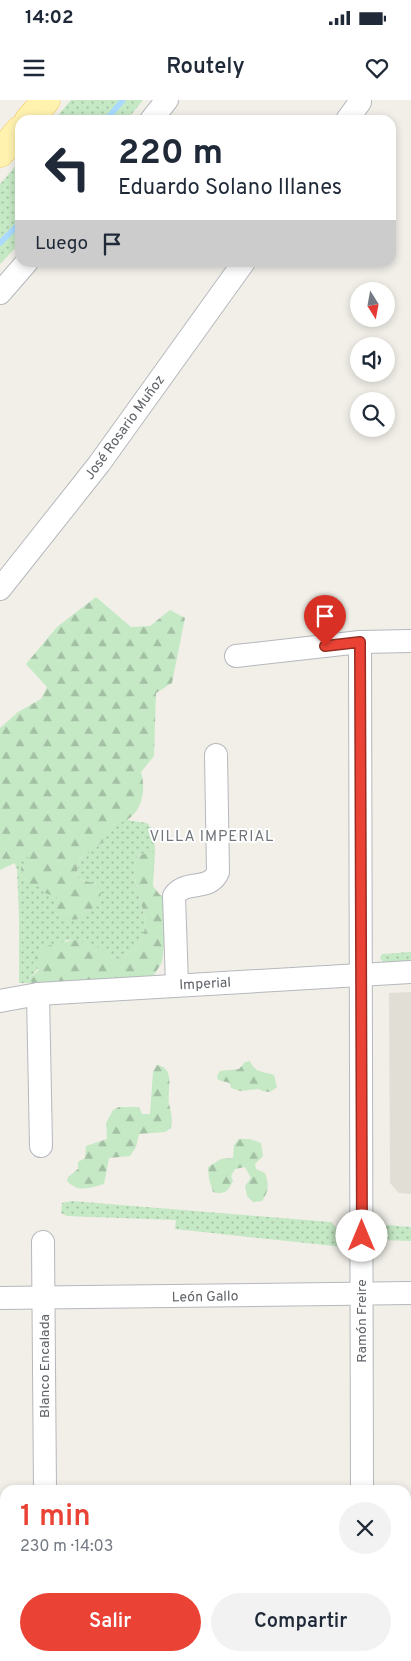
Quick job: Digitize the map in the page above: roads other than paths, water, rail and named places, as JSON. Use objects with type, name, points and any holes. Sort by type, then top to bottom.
[{"type":"main road","points":[[32,115],[46,100]]},
{"type":"main road","points":[[0,153],[15,136]]},
{"type":"street","points":[[155,115],[167,100]]},
{"type":"street","points":[[351,115],[360,102]]},
{"type":"street","points":[[0,293],[23,267]]},
{"type":"street","name":"José Rosario Muñoz","points":[[0,589],[99,464],[240,267]]},
{"type":"street","points":[[236,656],[360,642],[411,641]]},
{"type":"street","name":"Ramón Freire","points":[[360,642],[362,1485]]},
{"type":"street","points":[[177,985],[174,896],[183,888],[208,883],[215,879],[218,872],[216,755]]},
{"type":"street","name":"Imperial","points":[[0,1001],[38,994],[411,972]]},
{"type":"street","points":[[38,994],[41,1146]]},
{"type":"street","name":"Blanco Encalada","points":[[44,1242],[45,1485]]},
{"type":"street","name":"León Gallo","points":[[0,1298],[411,1293]]},
{"type":"waterway","points":[[110,115],[123,100]]},
{"type":"waterway","points":[[0,243],[15,228]]},
{"type":"district","name":"VILLA IMPERIAL","points":[[212,836]]}]
